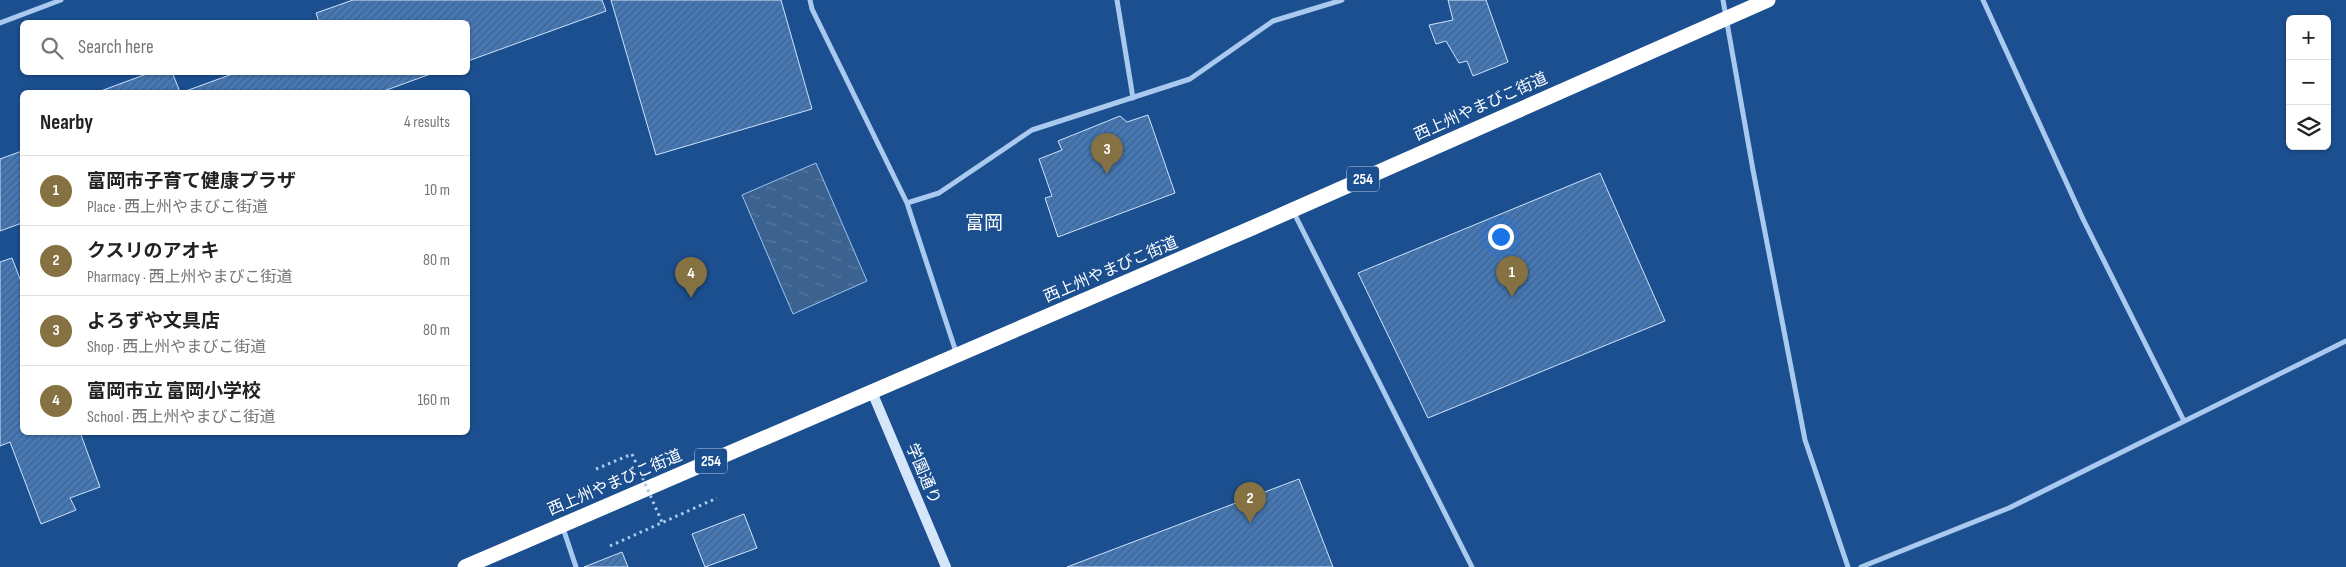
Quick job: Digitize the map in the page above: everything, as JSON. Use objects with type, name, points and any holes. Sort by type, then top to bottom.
[{"type":"highway","name":"西上州やまびこ街道","points":[[465,567],[1293,210],[1768,0]]},
{"type":"street","points":[[0,22],[61,0]]},
{"type":"street","points":[[810,0],[812,9],[907,204],[957,355]]},
{"type":"street","points":[[1117,0],[1133,98]]},
{"type":"street","points":[[907,204],[939,193],[1032,130],[1190,79],[1273,21],[1342,0]]},
{"type":"street","points":[[1723,0],[1805,440],[1848,567]]},
{"type":"street","points":[[1983,0],[2084,219],[2184,421]]},
{"type":"street","points":[[1293,210],[1472,567]]},
{"type":"street","points":[[1861,567],[2009,508],[2346,341]]},
{"type":"street","name":"学園通り","points":[[872,392],[946,567]]},
{"type":"street","points":[[562,525],[576,567]]},
{"type":"path","points":[[596,469],[632,454],[662,522]]},
{"type":"path","points":[[610,546],[717,498]]},
{"type":"water","points":[[816,163],[867,281],[793,314],[742,195]]},
{"type":"building","points":[[353,0],[602,0],[606,11],[470,60],[470,20],[318,20],[316,13]]},
{"type":"building","points":[[611,0],[781,0],[812,109],[656,155]]},
{"type":"building","points":[[1448,0],[1486,0],[1508,62],[1473,76],[1467,61],[1459,63],[1446,41],[1436,44],[1429,25],[1453,20]]},
{"type":"building","points":[[144,75],[173,75],[179,90],[103,90]]},
{"type":"building","points":[[230,75],[428,75],[386,90],[188,90]]},
{"type":"building","points":[[1148,115],[1175,193],[1058,237],[1045,198],[1052,196],[1039,159],[1062,150],[1058,141],[1120,116],[1127,122]]},
{"type":"building","points":[[20,152],[20,224],[0,231],[0,159]]},
{"type":"building","points":[[1600,173],[1665,321],[1428,418],[1358,273]]},
{"type":"building","points":[[12,258],[20,279],[20,435],[81,435],[100,487],[70,498],[76,510],[41,524],[10,442],[0,446],[0,262]]},
{"type":"building","points":[[1299,479],[1333,567],[1067,567]]},
{"type":"building","points":[[744,514],[757,548],[705,567],[692,534]]},
{"type":"building","points":[[622,552],[628,567],[584,567]]},
{"type":"place","name":"よろずや文具店","points":[[1107,174]]},
{"type":"place","name":"富岡市子育て健康プラザ","points":[[1512,297]]},
{"type":"place","name":"富岡市立 富岡小学校","points":[[691,298]]},
{"type":"place","name":"クスリのアオキ","points":[[1250,523]]},
{"type":"district","name":"富岡","points":[[984,223]]}]
